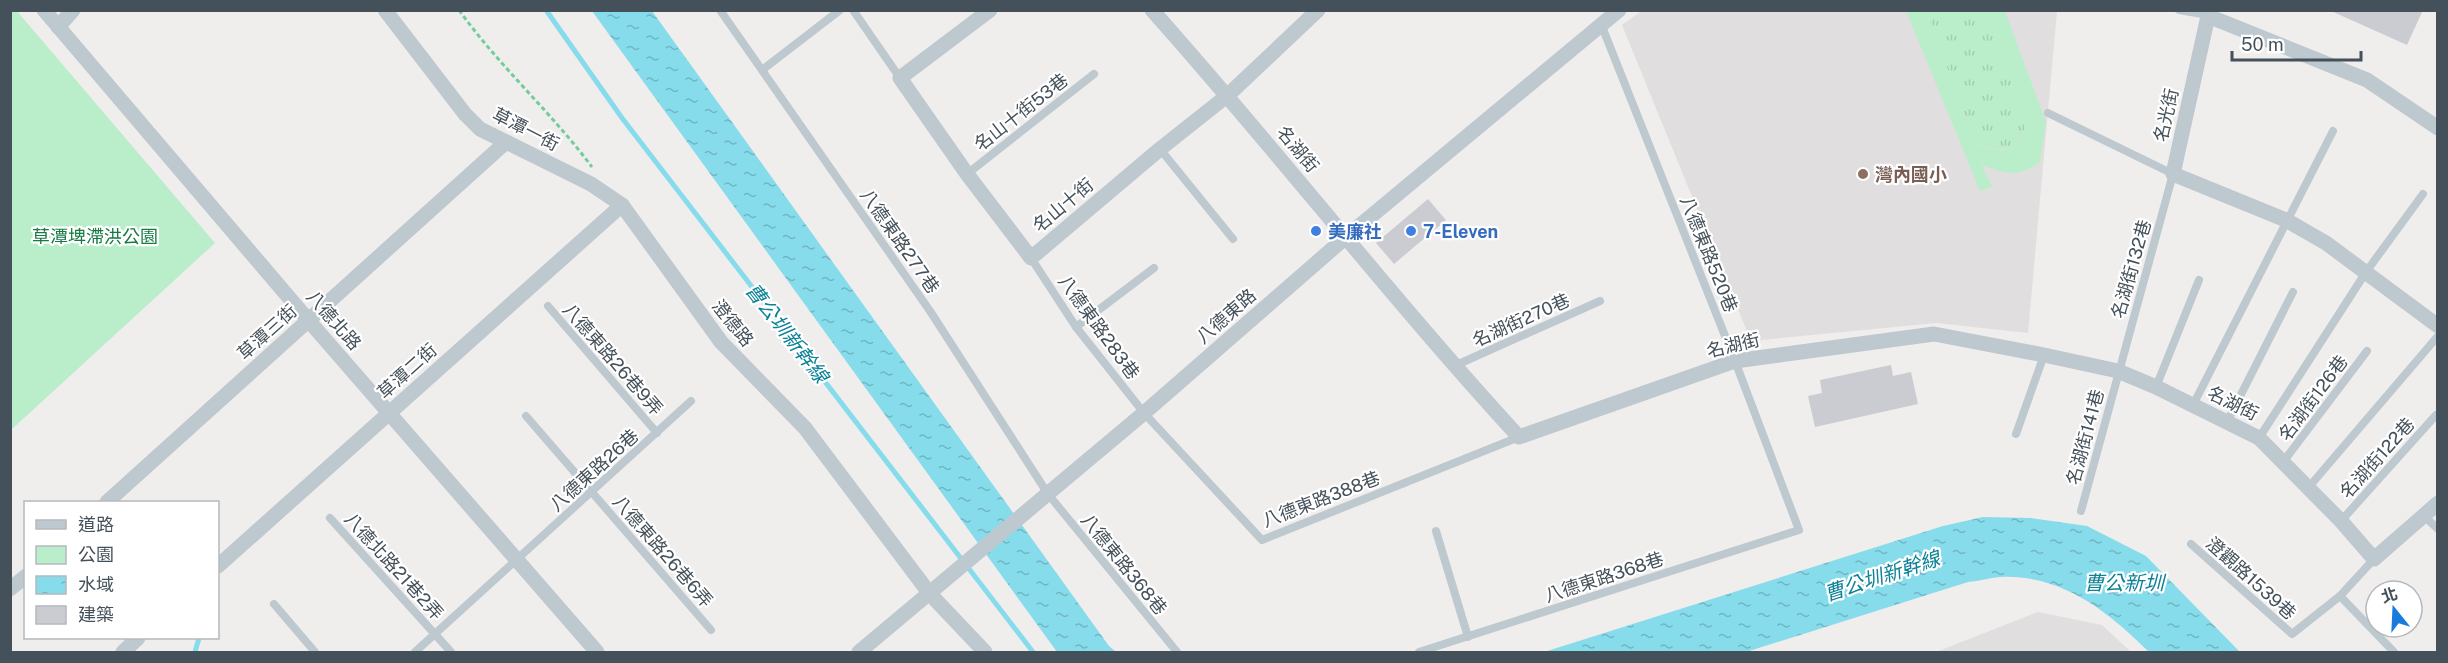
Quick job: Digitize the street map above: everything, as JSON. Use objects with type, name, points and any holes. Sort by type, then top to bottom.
[{"type":"street","name":"八德北路","points":[[44,10],[309,321],[597,652]]},
{"type":"street","points":[[58,27],[73,10]]},
{"type":"street","name":"草潭一街","points":[[385,10],[465,114],[480,129],[591,184],[622,205]]},
{"type":"street","points":[[900,78],[990,10]]},
{"type":"street","name":"名湖街","points":[[1152,10],[1228,95],[1454,366],[1519,437],[1735,361],[1934,334],[2118,371],[2156,387],[2259,438],[2341,521],[2374,559]]},
{"type":"street","name":"名山十街","points":[[900,78],[967,174],[1031,258],[1228,95],[1318,10]]},
{"type":"street","name":"八德東路","points":[[859,652],[1144,413],[1346,237],[1619,10]]},
{"type":"street","points":[[2208,13],[2367,80],[2438,128]]},
{"type":"street","name":"名光街","points":[[2173,174],[2208,13]]},
{"type":"street","name":"草潭三街","points":[[108,501],[506,142]]},
{"type":"street","points":[[2173,174],[2286,220],[2326,243],[2438,326]]},
{"type":"street","name":"草潭二街","points":[[219,565],[622,205]]},
{"type":"street","name":"澄德路","points":[[622,205],[721,342],[805,428],[930,594],[985,652]]},
{"type":"street","points":[[2374,559],[2438,503]]},
{"type":"street","points":[[10,589],[24,578]]},
{"type":"street","points":[[123,652],[137,639]]},
{"type":"lane","name":"八德東路277巷","points":[[720,10],[930,311],[1048,494]]},
{"type":"lane","points":[[762,70],[840,10]]},
{"type":"lane","points":[[853,10],[900,78]]},
{"type":"lane","points":[[2179,10],[2208,13]]},
{"type":"lane","name":"八德東路520巷","points":[[1601,24],[1735,361],[1799,530]]},
{"type":"lane","name":"名山十街53巷","points":[[967,174],[1094,74]]},
{"type":"lane","points":[[2048,113],[2173,174]]},
{"type":"lane","points":[[2193,405],[2333,131]]},
{"type":"lane","points":[[1160,149],[1233,238]]},
{"type":"lane","name":"名湖街132巷","points":[[2118,371],[2173,174]]},
{"type":"lane","points":[[2259,438],[2366,272],[2423,194]]},
{"type":"lane","name":"八德東路283巷","points":[[1031,258],[1076,327],[1144,413]]},
{"type":"lane","points":[[1076,327],[1154,268]]},
{"type":"lane","points":[[2156,387],[2199,280]]},
{"type":"lane","points":[[2227,422],[2292,292]]},
{"type":"lane","name":"名湖街270巷","points":[[1454,366],[1600,301]]},
{"type":"lane","name":"八德東路26巷9弄","points":[[548,306],[657,433]]},
{"type":"lane","points":[[2308,488],[2438,336]]},
{"type":"lane","name":"名湖街126巷","points":[[2283,462],[2367,351]]},
{"type":"lane","points":[[2016,434],[2044,355]]},
{"type":"lane","name":"名湖街141巷","points":[[2081,511],[2118,371]]},
{"type":"lane","name":"八德東路26巷","points":[[415,652],[691,401]]},
{"type":"lane","name":"八德東路388巷","points":[[1144,413],[1262,540],[1519,437]]},
{"type":"lane","name":"名湖街122巷","points":[[2341,521],[2436,415]]},
{"type":"lane","name":"八德東路26巷6弄","points":[[526,416],[711,630]]},
{"type":"lane","name":"八德東路368巷","points":[[1048,494],[1177,652]]},
{"type":"lane","points":[[2424,516],[2438,530]]},
{"type":"lane","name":"八德北路21巷2弄","points":[[330,518],[451,652]]},
{"type":"lane","name":"八德東路368巷","points":[[1419,652],[1799,530]]},
{"type":"lane","points":[[1436,531],[1468,637]]},
{"type":"lane","name":"澄觀路1539巷","points":[[2191,544],[2292,634],[2340,596]]},
{"type":"lane","points":[[2374,559],[2340,596],[2394,652]]},
{"type":"lane","points":[[274,604],[315,652]]},
{"type":"path","points":[[459,10],[479,38],[564,130],[593,168]]},
{"type":"shaded area","name":"灣內國小","points":[[1643,10],[2057,11],[2028,333],[1936,323],[1751,341],[1622,25]]},
{"type":"shaded area","points":[[2038,612],[2102,625],[2131,652],[1936,652]]},
{"type":"green space","name":"草潭埤滯洪公園","points":[[16,10],[215,243],[11,430],[10,11]]},
{"type":"green space","points":[[1906,11],[1929,11],[1928,17],[1975,141],[1994,150],[2003,150],[2017,144],[2022,137],[2025,116],[1983,11],[2005,11],[2046,122],[2040,162],[2025,170],[2012,173],[1982,165],[1992,187],[1980,191]]},
{"type":"green space","points":[[1929,11],[1983,11],[2025,116],[2023,133],[2013,148],[1993,150],[1975,141],[1928,17]]},
{"type":"water","points":[[592,11],[652,11],[1109,646],[1116,652],[1057,652]]},
{"type":"water","name":"曹公新圳","points":[[1983,517],[2031,518],[2087,526],[2146,556],[2240,652],[2149,652],[2118,623],[2083,598],[2044,582],[2000,577],[1968,582],[1746,652],[1544,652],[1943,526]]},
{"type":"building","points":[[2329,10],[2423,10],[2407,45]]},
{"type":"building","name":"7-Eleven","points":[[1428,199],[1446,220],[1394,264],[1376,243]]},
{"type":"building","points":[[1891,365],[1893,376],[1911,372],[1918,404],[1815,427],[1808,396],[1822,393],[1820,380]]},
{"type":"waterway","name":"曹公圳新幹線","points":[[546,10],[622,118],[1033,652]]},
{"type":"waterway","points":[[195,652],[199,639]]},
{"type":"place","name":"灣內國小","points":[[1863,174]]},
{"type":"place","name":"美廉社","points":[[1316,231]]},
{"type":"place","name":"7-Eleven","points":[[1411,231]]}]
